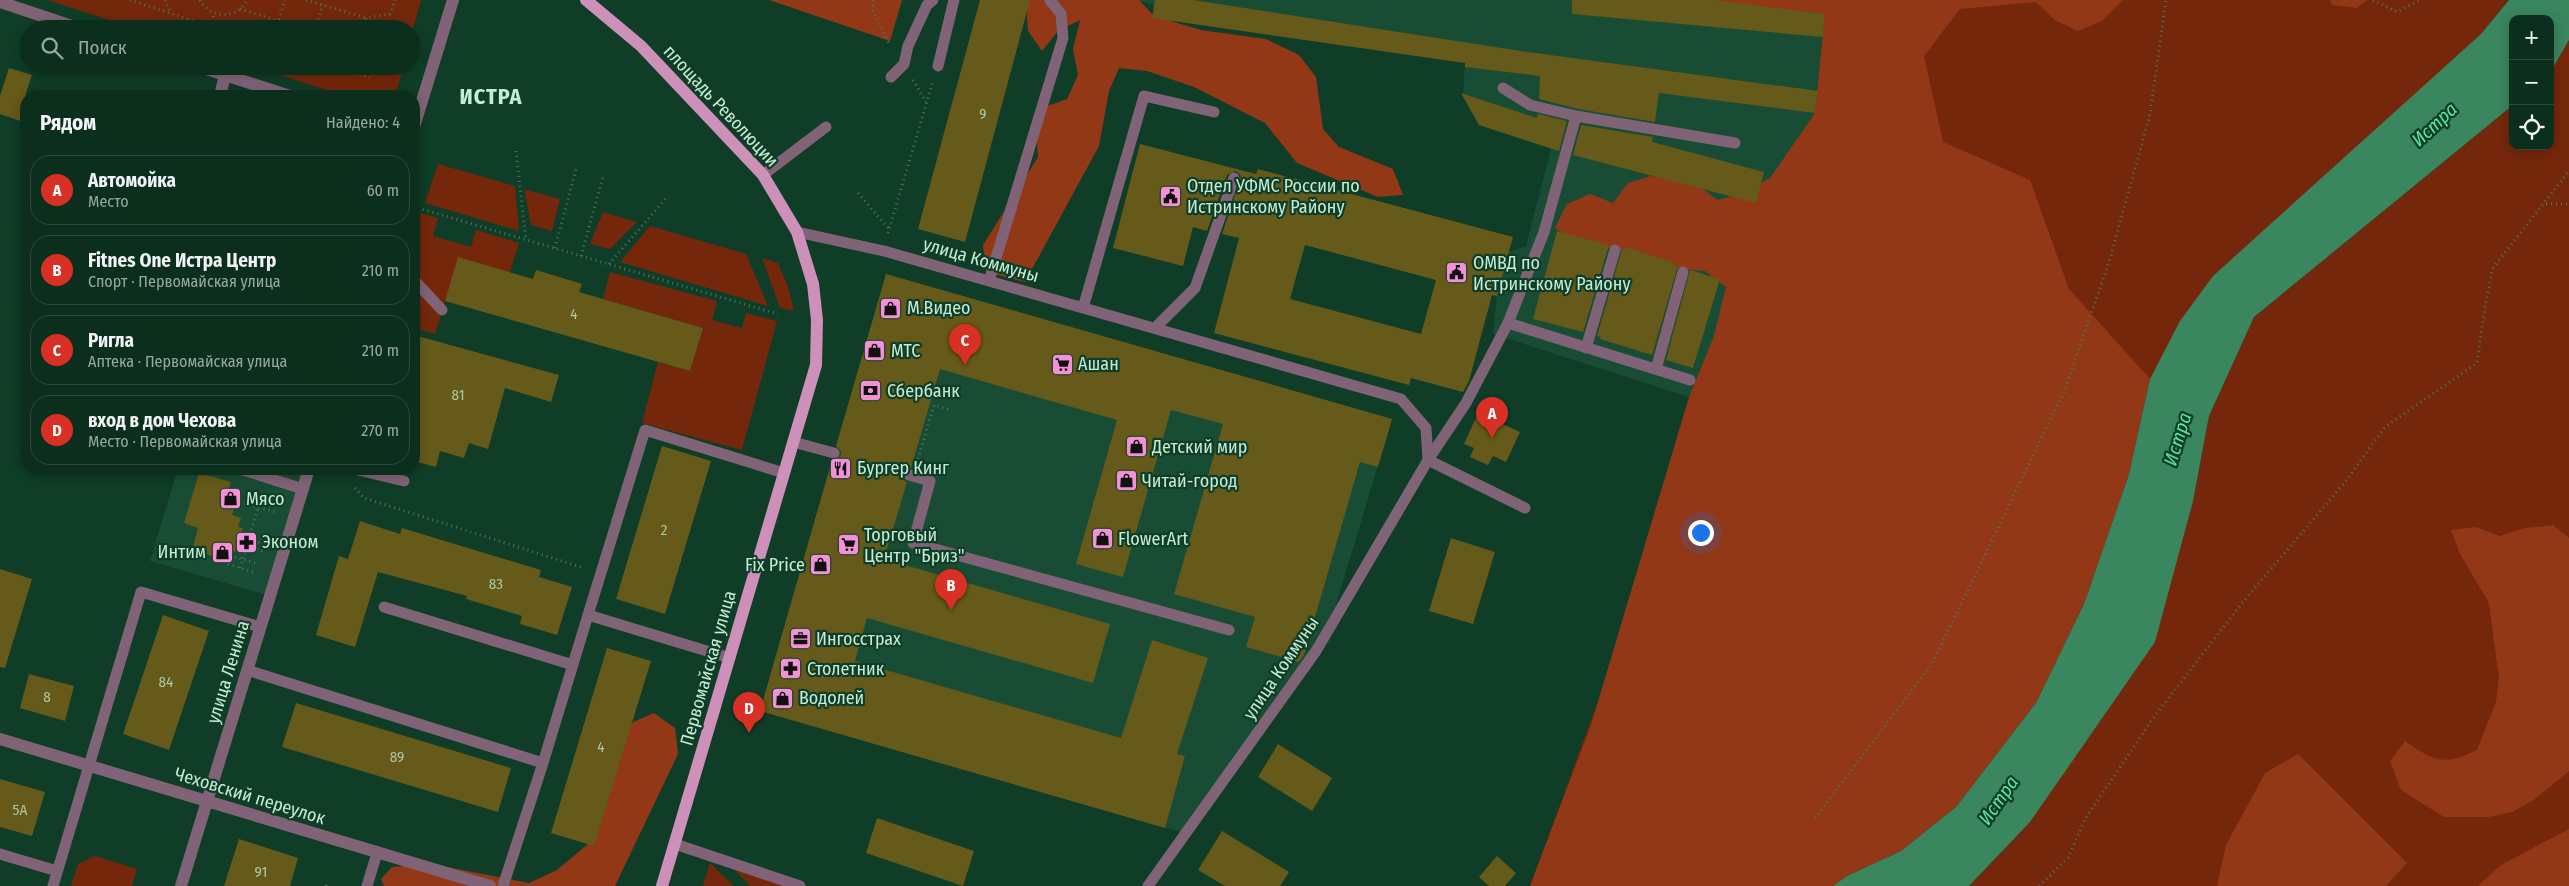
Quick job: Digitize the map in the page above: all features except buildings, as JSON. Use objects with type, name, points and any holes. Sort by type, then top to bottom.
[{"type":"main road","name":"площадь Революции","points":[[586,0],[642,46],[763,175],[797,232],[813,284]]},
{"type":"main road","name":"Первомайская улица","points":[[662,886],[816,364],[817,320],[813,284]]},
{"type":"street","points":[[420,107],[453,0]]},
{"type":"street","points":[[0,2],[54,20]]},
{"type":"street","points":[[221,90],[225,75],[271,90]]},
{"type":"street","name":"улица Ленина","points":[[182,886],[307,475]]},
{"type":"street","name":"Чеховский переулок","points":[[0,739],[208,800],[376,854],[490,886]]},
{"type":"lane","points":[[891,78],[904,64],[908,46],[927,5],[933,0]]},
{"type":"lane","points":[[938,66],[954,0]]},
{"type":"lane","points":[[989,281],[1063,38],[1061,14],[1050,0]]},
{"type":"lane","points":[[1503,88],[1530,105],[1576,116],[1735,143]]},
{"type":"lane","points":[[1083,308],[1144,96],[1214,112]]},
{"type":"lane","name":"улица Коммуны","points":[[1148,886],[1316,651],[1428,460],[1466,403],[1508,323],[1544,232],[1576,116]]},
{"type":"lane","points":[[763,175],[826,127]]},
{"type":"lane","points":[[1155,328],[1195,288],[1234,178]]},
{"type":"lane","name":"улица Коммуны","points":[[797,232],[884,251],[1401,399],[1426,428],[1428,460]]},
{"type":"lane","points":[[1586,348],[1615,250]]},
{"type":"lane","points":[[1656,369],[1683,272]]},
{"type":"lane","points":[[420,286],[442,310]]},
{"type":"lane","points":[[1508,323],[1690,380]]},
{"type":"lane","points":[[503,886],[543,763],[645,430],[784,473]]},
{"type":"lane","points":[[793,442],[834,453]]},
{"type":"lane","points":[[1428,460],[1466,476],[1525,508]]},
{"type":"lane","points":[[259,475],[303,489]]},
{"type":"lane","points":[[379,475],[404,481]]},
{"type":"lane","points":[[909,475],[930,481],[913,543],[1229,630]]},
{"type":"lane","points":[[53,886],[141,592],[260,628]]},
{"type":"lane","points":[[384,607],[573,665]]},
{"type":"lane","points":[[588,615],[730,658]]},
{"type":"lane","points":[[247,670],[543,763]]},
{"type":"lane","points":[[674,844],[800,886]]},
{"type":"lane","points":[[0,854],[57,871]]},
{"type":"lane","points":[[367,886],[376,854]]},
{"type":"path","points":[[130,0],[190,20]]},
{"type":"path","points":[[165,0],[171,13]]},
{"type":"path","points":[[200,0],[207,9],[214,13],[223,15],[240,10],[275,20]]},
{"type":"path","points":[[240,10],[247,0]]},
{"type":"path","points":[[278,20],[285,0]]},
{"type":"path","points":[[306,0],[366,18],[390,14],[395,0]]},
{"type":"path","points":[[1815,818],[1932,664],[2064,392],[2110,259],[2150,114],[2166,0]]},
{"type":"path","points":[[2373,0],[2397,12],[2420,0]]},
{"type":"path","points":[[318,20],[323,5]]},
{"type":"path","points":[[213,20],[214,13]]},
{"type":"path","points":[[884,251],[928,96]]},
{"type":"path","points":[[516,151],[526,240]]},
{"type":"path","points":[[555,248],[576,169]]},
{"type":"path","points":[[2039,886],[2068,858],[2085,819],[2154,717],[2242,603],[2345,482],[2385,427],[2477,363],[2485,306],[2493,268],[2546,204],[2569,171]]},
{"type":"path","points":[[582,256],[603,177]]},
{"type":"path","points":[[858,193],[889,229]]},
{"type":"path","points":[[609,264],[668,196]]},
{"type":"path","points":[[2546,204],[2569,204]]},
{"type":"path","points":[[420,209],[778,314]]},
{"type":"path","points":[[918,461],[934,406],[950,410]]},
{"type":"path","points":[[351,483],[364,498],[601,574]]},
{"type":"path","points":[[230,499],[275,512]]},
{"type":"path","points":[[240,568],[258,507]]},
{"type":"path","points":[[247,543],[265,544]]},
{"type":"path","points":[[247,543],[263,551]]},
{"type":"path","points":[[230,556],[259,564]]},
{"type":"path","points":[[228,564],[256,573]]},
{"type":"path","points":[[326,886],[327,881]]},
{"type":"shaded area","points":[[47,0],[421,0],[416,20],[108,20]]},
{"type":"shaded area","points":[[769,0],[902,0],[890,41]]},
{"type":"shaded area","points":[[1026,0],[1139,0],[1154,16],[1201,30],[1266,39],[1299,55],[1316,77],[1323,129],[1339,147],[1393,169],[1403,195],[1378,197],[1297,163],[1265,123],[1194,87],[1147,71],[1119,68],[1109,91],[1099,146],[1025,282],[986,272],[983,245],[1038,157],[1036,132],[1042,108],[1067,99],[1078,75],[1073,49],[1080,20],[1058,31],[1042,51],[1028,31]]},
{"type":"shaded area","points":[[1135,0],[1713,0],[1825,14],[1815,113],[1689,397],[1493,334],[1497,296],[1509,252],[1526,246],[1551,149],[1479,125],[1463,96],[1465,63],[1152,18],[1154,5]]},
{"type":"shaded area","points":[[1671,0],[2509,0],[2481,34],[2150,379],[1847,876],[1833,886],[1530,886],[1815,113],[1825,14]]},
{"type":"shaded area","points":[[1680,0],[2123,0],[2102,21],[2078,31],[2055,20],[2036,2],[1960,9],[1924,56],[1943,142],[2030,180],[2069,289],[2150,379],[2129,474],[2084,604],[2036,703],[1956,807],[1901,851],[1847,876],[1833,886],[1530,886],[1591,725],[1689,397],[1714,336],[1726,287],[1705,271],[1680,269],[1602,246],[1576,242],[1555,228],[1567,204],[1590,194],[1613,203],[1628,183],[1651,176],[1675,178],[1697,184],[1717,200],[1742,194],[1770,178],[1815,113],[1825,14]]},
{"type":"shaded area","points":[[2330,0],[2367,0],[2357,8],[2332,5]]},
{"type":"shaded area","points":[[2569,40],[2569,886],[1969,886],[2030,822],[2193,501],[2209,416],[2254,317],[2509,108],[2509,150],[2554,150],[2554,66]]},
{"type":"shaded area","points":[[280,75],[401,75],[397,90],[326,90]]},
{"type":"shaded area","points":[[438,164],[515,186],[519,231],[425,203]]},
{"type":"shaded area","points":[[524,189],[560,199],[552,231],[531,225]]},
{"type":"shaded area","points":[[603,212],[637,222],[610,249],[590,244]]},
{"type":"shaded area","points":[[420,213],[438,218],[433,236],[471,247],[476,230],[519,243],[510,272],[445,301],[435,334],[420,330]]},
{"type":"shaded area","points":[[650,226],[746,254],[768,306],[620,262]]},
{"type":"shaded area","points":[[762,258],[778,263],[788,287],[794,311],[780,308]]},
{"type":"shaded area","points":[[610,272],[717,301],[712,320],[742,328],[746,313],[777,321],[742,450],[642,423],[658,362],[690,371],[703,328],[603,299]]},
{"type":"shaded area","points":[[886,274],[1392,419],[1336,605],[1302,663],[1181,832],[760,711]]},
{"type":"shaded area","points":[[176,475],[307,475],[270,596],[150,561]]},
{"type":"shaded area","points":[[2553,525],[2569,538],[2569,771],[2534,800],[2512,812],[2488,817],[2444,817],[2401,790],[2390,761],[2405,741],[2424,754],[2447,760],[2477,750],[2496,702],[2499,679],[2489,603],[2460,554],[2451,530],[2476,527],[2500,536],[2525,528]]},
{"type":"shaded area","points":[[654,713],[675,728],[678,754],[615,886],[384,886],[381,879],[392,867],[431,864],[529,883],[557,870],[588,844],[631,723]]},
{"type":"shaded area","points":[[2298,754],[2407,863],[2386,886],[2217,886],[2226,845],[2265,773]]},
{"type":"shaded area","points":[[2569,829],[2569,886],[2478,886],[2501,865]]},
{"type":"shaded area","points":[[95,856],[137,869],[132,886],[71,886],[78,864]]},
{"type":"shaded area","points":[[710,863],[734,886],[703,886]]},
{"type":"shaded area","points":[[734,870],[784,886],[751,886]]},
{"type":"water","name":"Истра","points":[[2509,0],[2569,0],[2569,40],[2554,66],[2554,15],[2509,15],[2509,108],[2254,317],[2209,416],[2193,501],[2155,642],[2030,822],[1969,886],[1833,886],[1847,876],[1901,851],[1956,807],[2036,703],[2084,604],[2129,474],[2150,379],[2180,321],[2213,276],[2481,34]]},
{"type":"place","name":"Отдел УФМС России по Истринскому Району","points":[[1171,196]]},
{"type":"place","name":"ОМВД по Истринскому Району","points":[[1457,273]]},
{"type":"place","name":"М.Видео","points":[[891,308]]},
{"type":"place","name":"МТС","points":[[875,351]]},
{"type":"place","name":"Ашан","points":[[1062,364]]},
{"type":"place","name":"Ригла","points":[[965,365]]},
{"type":"place","name":"Сбербанк","points":[[871,391]]},
{"type":"place","name":"Автомойка","points":[[1492,438]]},
{"type":"place","name":"Детский мир","points":[[1136,447]]},
{"type":"place","name":"Бургер Кинг","points":[[841,468]]},
{"type":"place","name":"Читай-город","points":[[1126,481]]},
{"type":"place","name":"Мясо","points":[[230,499]]},
{"type":"place","name":"FlowerArt","points":[[1102,539]]},
{"type":"place","name":"Эконом","points":[[246,542]]},
{"type":"place","name":"Торговый Центр \"Бриз\"","points":[[848,545]]},
{"type":"place","name":"Интим","points":[[222,552]]},
{"type":"place","name":"Fix Price","points":[[821,565]]},
{"type":"place","name":"Fitnes One Истра Центр","points":[[951,610]]},
{"type":"place","name":"Ингосстрах","points":[[800,639]]},
{"type":"place","name":"Столетник","points":[[791,669]]},
{"type":"place","name":"Водолей","points":[[783,698]]},
{"type":"place","name":"вход в дом Чехова","points":[[749,733]]},
{"type":"district","name":"ИСТРА","points":[[491,96]]}]
